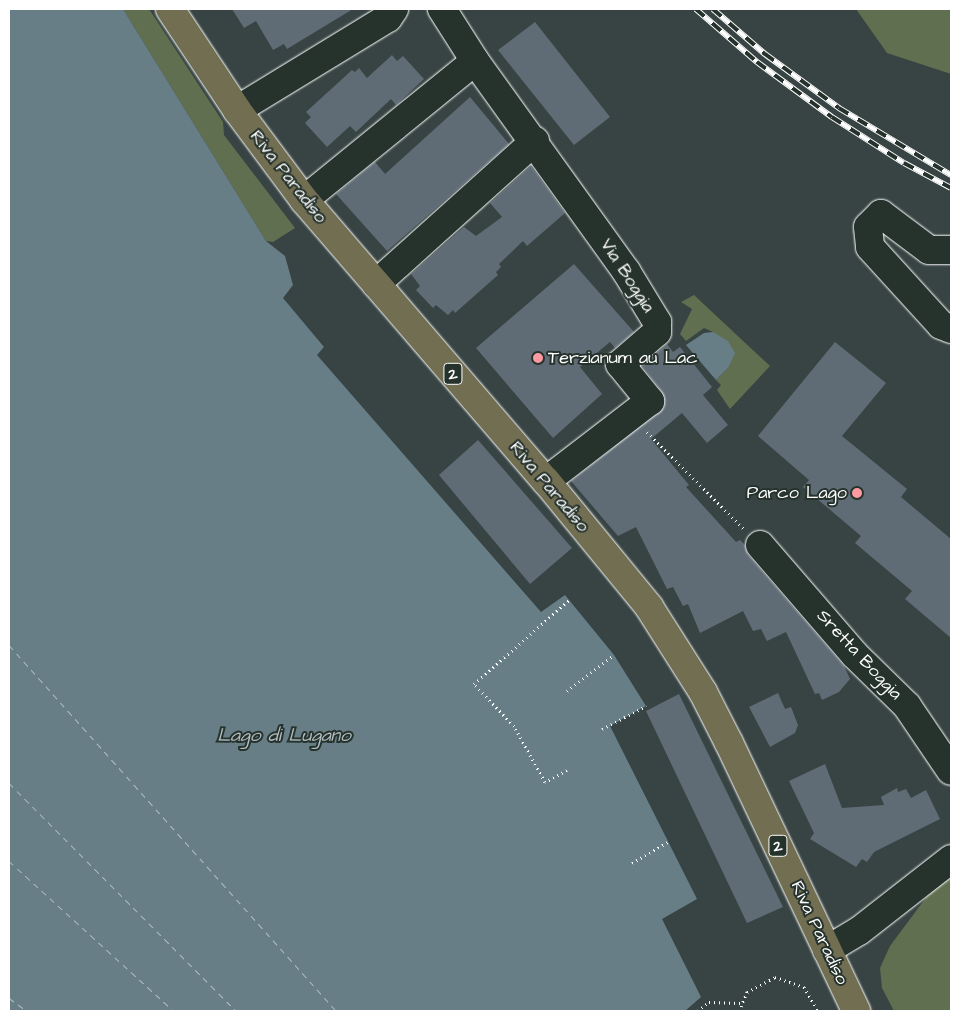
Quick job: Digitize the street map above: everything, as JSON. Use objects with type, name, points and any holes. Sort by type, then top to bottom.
[{"type":"main road","name":"Riva Paradiso","points":[[170,9],[237,110],[304,200],[546,481],[648,607],[685,662],[729,743],[856,1011]]},
{"type":"street","points":[[237,110],[388,18],[394,9]]},
{"type":"street","name":"Via Boggia","points":[[442,9],[475,61],[626,271],[657,322],[657,332],[620,364],[650,401],[546,481]]},
{"type":"street","points":[[304,200],[475,61]]},
{"type":"street","points":[[376,284],[534,142]]},
{"type":"street","points":[[951,250],[929,250],[881,214],[868,227],[870,247],[942,325],[951,329]]},
{"type":"street","name":"Sretta Boggia","points":[[760,545],[855,655],[907,706],[951,771]]},
{"type":"street","points":[[827,950],[859,931],[951,859]]},
{"type":"path","points":[[632,415],[760,545]]},
{"type":"path","points":[[567,770],[545,782],[514,726],[474,684],[569,600]]},
{"type":"path","points":[[567,691],[614,655]]},
{"type":"path","points":[[602,729],[646,706]]},
{"type":"path","points":[[632,863],[668,842]]},
{"type":"path","points":[[739,1011],[740,1003],[750,989],[771,978],[779,978],[804,987],[818,1011]]},
{"type":"path","points":[[698,1011],[709,1002],[740,1003]]},
{"type":"green space","points":[[123,9],[149,9],[223,122],[224,135],[295,228],[273,242],[266,241]]},
{"type":"green space","points":[[856,9],[951,9],[951,74],[887,53]]},
{"type":"green space","points":[[694,295],[770,366],[730,409],[717,390],[721,385],[716,380],[728,368],[713,332],[704,328],[686,341],[680,334],[692,309],[681,302]]},
{"type":"green space","points":[[951,864],[951,1011],[894,1011],[882,988],[880,968],[890,946]]},
{"type":"water","name":"Lago di Lugano","points":[[9,9],[123,9],[266,241],[285,256],[293,285],[283,298],[324,347],[317,355],[541,612],[565,595],[614,655],[646,706],[610,726],[697,899],[662,919],[701,997],[685,1011],[9,1011]]},
{"type":"water","points":[[713,332],[728,341],[735,353],[728,368],[716,380],[686,345],[704,333]]},
{"type":"building","points":[[232,9],[353,9],[287,49],[284,44],[273,50],[256,21],[244,28]]},
{"type":"building","points":[[535,22],[610,117],[574,145],[498,50]]},
{"type":"building","points":[[392,55],[397,61],[403,56],[424,79],[396,105],[391,99],[356,132],[350,126],[327,147],[305,123],[311,117],[306,112],[352,70],[355,72],[359,68],[367,78]]},
{"type":"building","points":[[470,97],[509,144],[387,251],[336,194],[375,162],[385,174]]},
{"type":"building","points":[[531,166],[565,213],[527,246],[523,241],[499,264],[501,267],[496,272],[498,275],[455,313],[453,310],[448,315],[436,305],[433,308],[416,290],[420,286],[411,274],[464,227],[476,236],[502,217],[490,203]]},
{"type":"building","name":"Terzianum au Lac","points":[[574,264],[634,332],[615,348],[610,342],[580,367],[602,394],[553,438],[476,348]]},
{"type":"building","name":"Parco Lago","points":[[835,342],[886,383],[842,436],[907,489],[901,497],[951,539],[951,638],[905,599],[912,591],[855,543],[861,536],[803,487],[809,480],[758,436]]},
{"type":"building","points":[[667,344],[673,352],[680,347],[712,387],[703,395],[728,425],[707,443],[682,413],[651,439],[689,485],[686,487],[736,542],[740,540],[745,545],[748,555],[844,666],[850,679],[839,692],[822,700],[819,693],[815,694],[786,632],[767,641],[761,629],[753,631],[743,611],[700,633],[688,604],[683,606],[673,587],[667,589],[636,527],[618,536],[571,481],[664,407],[662,392],[642,366]]},
{"type":"building","points":[[478,440],[572,548],[530,584],[439,475]]},
{"type":"building","points":[[778,693],[785,709],[791,707],[798,725],[795,733],[770,747],[749,707]]},
{"type":"building","points":[[679,694],[783,907],[747,923],[646,711]]},
{"type":"building","points":[[825,764],[842,808],[884,805],[881,797],[897,788],[898,792],[906,789],[911,798],[926,790],[940,819],[874,852],[867,862],[862,859],[856,867],[810,839],[814,833],[789,781]]},
{"type":"ferry route","points":[[9,645],[336,1011]]},
{"type":"ferry route","points":[[9,783],[236,1011]]},
{"type":"ferry route","points":[[9,861],[174,1011]]},
{"type":"ferry route","points":[[9,998],[27,1011]]},
{"type":"railway","points":[[696,9],[757,62],[832,117],[904,163],[951,188]]},
{"type":"railway","points":[[713,9],[765,54],[839,108],[951,175]]},
{"type":"place","name":"Terzianum au Lac","points":[[538,358]]},
{"type":"place","name":"Parco Lago","points":[[857,493]]}]
